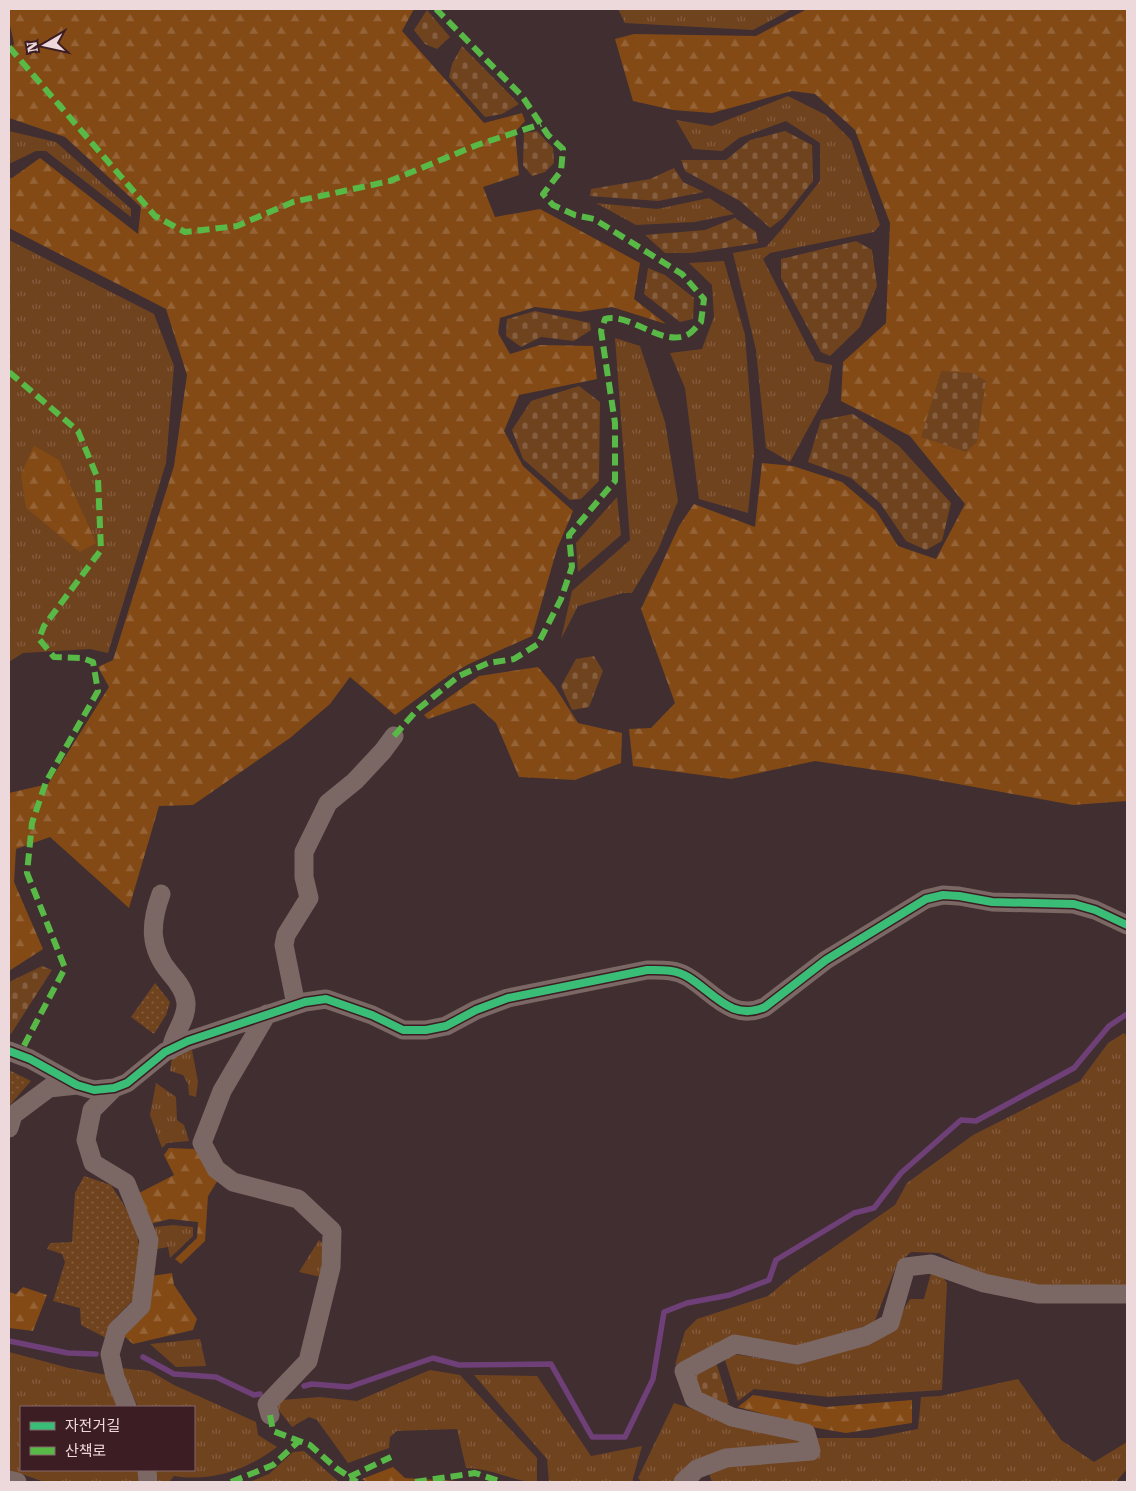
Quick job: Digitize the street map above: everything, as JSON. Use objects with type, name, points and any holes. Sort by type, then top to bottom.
[{"type":"street","points":[[296,1006],[284,945],[286,935],[309,898],[304,877],[304,852],[328,803],[355,781],[383,751],[394,736]]},
{"type":"street","points":[[161,894],[154,913],[152,933],[154,945],[167,969],[184,991],[186,1004],[181,1024],[175,1032],[171,1050]]},
{"type":"street","points":[[9,1051],[46,1067],[77,1085],[94,1090],[114,1088],[127,1083],[171,1050],[188,1041],[267,1014],[326,999],[372,1015],[403,1030],[426,1030],[446,1026],[476,1010],[508,998],[647,970],[669,970],[687,976],[731,1008],[747,1013],[765,1007],[826,960],[926,899],[943,895],[999,903],[1074,904],[1095,910],[1127,925]]},
{"type":"street","points":[[267,1014],[222,1091],[202,1143],[216,1168],[233,1182],[298,1199],[332,1231],[331,1267],[308,1362],[268,1404],[270,1415]]},
{"type":"street","points":[[9,1128],[13,1115],[49,1088],[77,1085]]},
{"type":"street","points":[[114,1088],[92,1110],[86,1140],[93,1163],[126,1183],[149,1240],[140,1306],[117,1330],[110,1354],[115,1378],[127,1406]]},
{"type":"street","points":[[683,1482],[697,1470],[726,1458],[811,1451],[806,1433],[732,1417],[694,1399],[684,1371],[734,1344],[798,1355],[866,1336],[890,1323],[906,1267],[931,1264],[984,1284],[1038,1294],[1127,1294]]},
{"type":"street","points":[[9,1480],[17,1482]]},
{"type":"green space","points":[[9,9],[414,9],[402,31],[484,123],[522,113],[525,121],[515,132],[519,175],[483,187],[495,217],[540,209],[640,263],[634,299],[666,324],[612,307],[579,312],[535,307],[500,318],[498,333],[510,354],[540,345],[593,346],[597,379],[519,395],[504,431],[523,466],[573,511],[557,549],[532,636],[469,664],[448,676],[395,715],[350,677],[330,704],[290,738],[193,805],[159,806],[129,908],[50,837],[16,849],[14,882],[43,949],[9,971],[9,793],[48,784],[109,687],[98,667],[113,660],[174,466],[187,375],[166,309],[9,228],[9,178],[12,178],[40,158],[138,234],[141,207],[65,137],[9,118],[9,59],[14,43],[9,21]]},
{"type":"green space","points":[[618,9],[792,9],[753,30],[625,23]]},
{"type":"green space","points":[[807,9],[1127,9],[1127,801],[1073,805],[909,775],[815,761],[731,779],[633,766],[629,729],[651,728],[675,703],[641,609],[679,526],[694,504],[755,527],[762,463],[793,466],[842,482],[876,511],[898,546],[936,559],[965,504],[910,436],[841,401],[843,362],[886,323],[890,223],[855,130],[815,94],[792,91],[712,113],[673,110],[633,101],[615,39],[634,34],[756,36]]},
{"type":"green space","points":[[427,10],[450,37],[437,49],[425,44],[414,30]]},
{"type":"green space","points":[[462,46],[519,104],[502,114],[485,117],[449,77],[452,64]]},
{"type":"green space","points":[[788,96],[826,115],[851,140],[880,225],[874,232],[770,253],[763,259],[815,361],[832,365],[828,392],[790,462],[766,448],[756,350],[733,253],[766,247],[820,181],[820,143],[786,121],[739,138],[722,151],[693,149],[676,120],[712,126]]},
{"type":"green space","points":[[9,131],[56,142],[131,209],[131,217],[46,151],[36,151],[9,164]]},
{"type":"green space","points":[[537,131],[553,148],[554,163],[545,172],[532,176],[523,165],[524,133]]},
{"type":"green space","points":[[785,131],[812,145],[813,181],[783,218],[770,228],[740,201],[685,171],[681,160],[726,160],[750,140]]},
{"type":"green space","points":[[674,168],[683,182],[704,192],[658,201],[590,196],[591,189],[650,179]]},
{"type":"green space","points":[[709,198],[734,214],[695,222],[636,225],[596,203],[657,209]]},
{"type":"green space","points":[[735,218],[756,232],[758,243],[691,253],[665,253],[645,235],[705,230]]},
{"type":"green space","points":[[9,240],[154,314],[174,366],[166,463],[108,653],[90,649],[23,653],[9,662]]},
{"type":"green space","points":[[856,241],[872,250],[877,286],[860,327],[830,356],[821,352],[781,278],[781,259]]},
{"type":"green space","points":[[724,261],[745,335],[754,453],[748,513],[699,499],[685,388],[670,353],[702,349],[714,317],[712,285],[689,263]]},
{"type":"green space","points":[[648,268],[665,275],[694,298],[693,319],[680,322],[644,294]]},
{"type":"green space","points":[[535,311],[590,323],[591,330],[574,341],[541,337],[521,347],[506,336],[507,319]]},
{"type":"green space","points":[[615,338],[640,346],[665,422],[678,501],[658,550],[632,593],[623,593],[578,606],[561,639],[572,591],[630,540]]},
{"type":"green space","points":[[941,371],[973,373],[986,381],[977,442],[966,452],[921,437]]},
{"type":"green space","points":[[579,386],[600,402],[599,481],[581,499],[570,500],[523,459],[512,430],[531,401]]},
{"type":"green space","points":[[853,414],[899,446],[951,503],[942,541],[926,550],[906,541],[880,503],[851,478],[808,462],[821,420]]},
{"type":"green space","points":[[34,446],[59,460],[96,543],[80,552],[26,508],[21,474]]},
{"type":"green space","points":[[617,497],[621,535],[578,572],[576,543]]},
{"type":"green space","points":[[594,656],[603,671],[589,707],[572,710],[561,686],[576,659]]},
{"type":"green space","points":[[538,667],[555,687],[578,723],[622,733],[621,763],[575,780],[519,777],[496,723],[474,703],[428,719],[424,715],[479,676]]},
{"type":"green space","points":[[42,966],[52,970],[11,1034],[9,1034],[9,982]]},
{"type":"green space","points":[[155,983],[170,1002],[166,1015],[154,1034],[131,1017]]},
{"type":"green space","points":[[1124,1033],[1127,1036],[1127,1291],[1054,1288],[988,1279],[939,1253],[911,1252],[897,1264],[874,1323],[795,1350],[733,1336],[675,1365],[685,1331],[697,1319],[768,1296],[792,1276],[895,1205],[907,1183],[973,1135],[1080,1081],[1108,1043]]},
{"type":"green space","points":[[192,1050],[198,1082],[196,1097],[189,1095],[188,1084],[183,1075],[170,1071],[172,1057]]},
{"type":"green space","points":[[9,1070],[31,1081],[9,1106]]},
{"type":"green space","points":[[156,1083],[176,1097],[177,1120],[184,1125],[189,1141],[167,1143],[162,1148],[150,1115]]},
{"type":"green space","points":[[169,1148],[194,1149],[218,1180],[208,1196],[205,1241],[181,1264],[175,1259],[197,1238],[198,1222],[170,1219],[150,1224],[139,1193],[174,1175],[164,1155]]},
{"type":"green space","points":[[84,1176],[111,1185],[134,1221],[140,1250],[135,1298],[115,1318],[106,1338],[81,1325],[80,1308],[53,1301],[65,1262],[62,1254],[47,1249],[50,1243],[72,1242],[75,1193]]},
{"type":"green space","points":[[173,1225],[193,1227],[193,1236],[170,1258],[168,1247],[157,1249],[155,1227]]},
{"type":"green space","points":[[319,1240],[323,1244],[321,1277],[299,1272]]},
{"type":"green space","points":[[172,1273],[174,1285],[197,1319],[193,1330],[133,1344],[124,1336],[151,1276]]},
{"type":"green space","points":[[931,1273],[941,1275],[947,1283],[942,1390],[829,1397],[754,1389],[738,1401],[724,1357],[734,1354],[796,1364],[868,1343],[890,1333],[910,1299],[924,1299]]},
{"type":"green space","points":[[23,1287],[47,1295],[33,1331],[9,1328],[9,1292],[16,1294]]},
{"type":"green space","points":[[200,1339],[206,1366],[176,1367],[150,1344]]},
{"type":"green space","points":[[9,1352],[69,1368],[107,1375],[120,1406],[20,1406],[20,1471],[141,1471],[141,1482],[45,1482],[9,1470]]},
{"type":"green space","points":[[716,1362],[729,1404],[719,1405],[701,1396],[695,1378],[698,1370]]},
{"type":"green space","points":[[120,1368],[150,1371],[174,1385],[256,1422],[258,1435],[277,1447],[241,1468],[215,1476],[174,1476],[169,1482],[158,1482],[156,1471],[195,1471],[195,1406],[138,1406]]},
{"type":"green space","points":[[430,1370],[460,1375],[537,1458],[537,1482],[519,1480],[485,1470],[466,1468],[457,1429],[397,1431],[390,1437],[389,1448],[348,1463],[317,1420],[309,1417],[292,1427],[277,1408],[281,1400],[320,1397],[357,1401]]},
{"type":"green space","points":[[474,1375],[537,1376],[591,1456],[642,1446],[632,1482],[549,1482],[547,1459]]},
{"type":"green space","points":[[1018,1379],[1061,1440],[1094,1462],[1127,1442],[1127,1469],[1116,1482],[712,1482],[703,1458],[695,1460],[674,1482],[642,1482],[638,1478],[674,1403],[783,1438],[871,1438],[918,1429],[921,1397],[940,1396]]},
{"type":"green space","points":[[753,1395],[826,1407],[912,1400],[912,1423],[846,1433],[817,1428],[738,1407]]},
{"type":"green space","points":[[304,1451],[339,1482],[249,1482],[269,1474],[293,1452]]},
{"type":"green space","points":[[393,1467],[405,1478],[474,1482],[367,1482],[362,1479]]},
{"type":"waterway","points":[[304,1386],[312,1384],[349,1387],[433,1358],[459,1365],[551,1364],[592,1437],[625,1437],[653,1379],[664,1312],[687,1303],[730,1295],[769,1280],[776,1260],[854,1213],[874,1208],[901,1173],[961,1120],[976,1121],[1074,1068],[1109,1026],[1127,1014]]},
{"type":"waterway","points":[[9,1341],[68,1353],[96,1354]]},
{"type":"waterway","points":[[143,1357],[174,1374],[216,1377],[254,1395],[260,1394]]},
{"type":"marked path","points":[[394,736],[418,709],[459,676],[488,663],[514,659],[538,644],[561,599],[572,567],[569,535],[615,481],[615,423],[601,331],[605,319],[625,320],[667,337],[687,335],[701,322],[704,299],[682,274],[594,219],[575,215],[553,205],[543,194],[561,171],[563,149],[548,135],[522,96],[436,9]]},
{"type":"marked path","points":[[9,47],[155,216],[185,232],[237,226],[293,202],[390,181],[477,145],[541,124]]},
{"type":"marked path","points":[[9,372],[78,431],[98,479],[101,550],[44,626],[39,639],[54,657],[82,658],[93,662],[98,691],[46,782],[32,823],[27,873],[65,968],[19,1055]]},
{"type":"marked path","points":[[270,1415],[273,1431],[310,1445],[336,1468],[357,1482]]},
{"type":"marked path","points":[[231,1482],[273,1465],[299,1441]]},
{"type":"marked path","points":[[349,1477],[391,1457]]},
{"type":"marked path","points":[[415,1482],[475,1473],[502,1482]]},
{"type":"cycle path","points":[[9,1051],[30,1059],[77,1085],[94,1090],[114,1088],[127,1083],[165,1052],[188,1041],[305,1002],[326,999],[372,1015],[403,1030],[426,1030],[446,1026],[476,1010],[508,998],[647,970],[683,974],[724,1004],[743,1011],[753,1011],[765,1007],[826,960],[926,899],[943,895],[992,902],[1074,904],[1095,910],[1127,925]]}]
